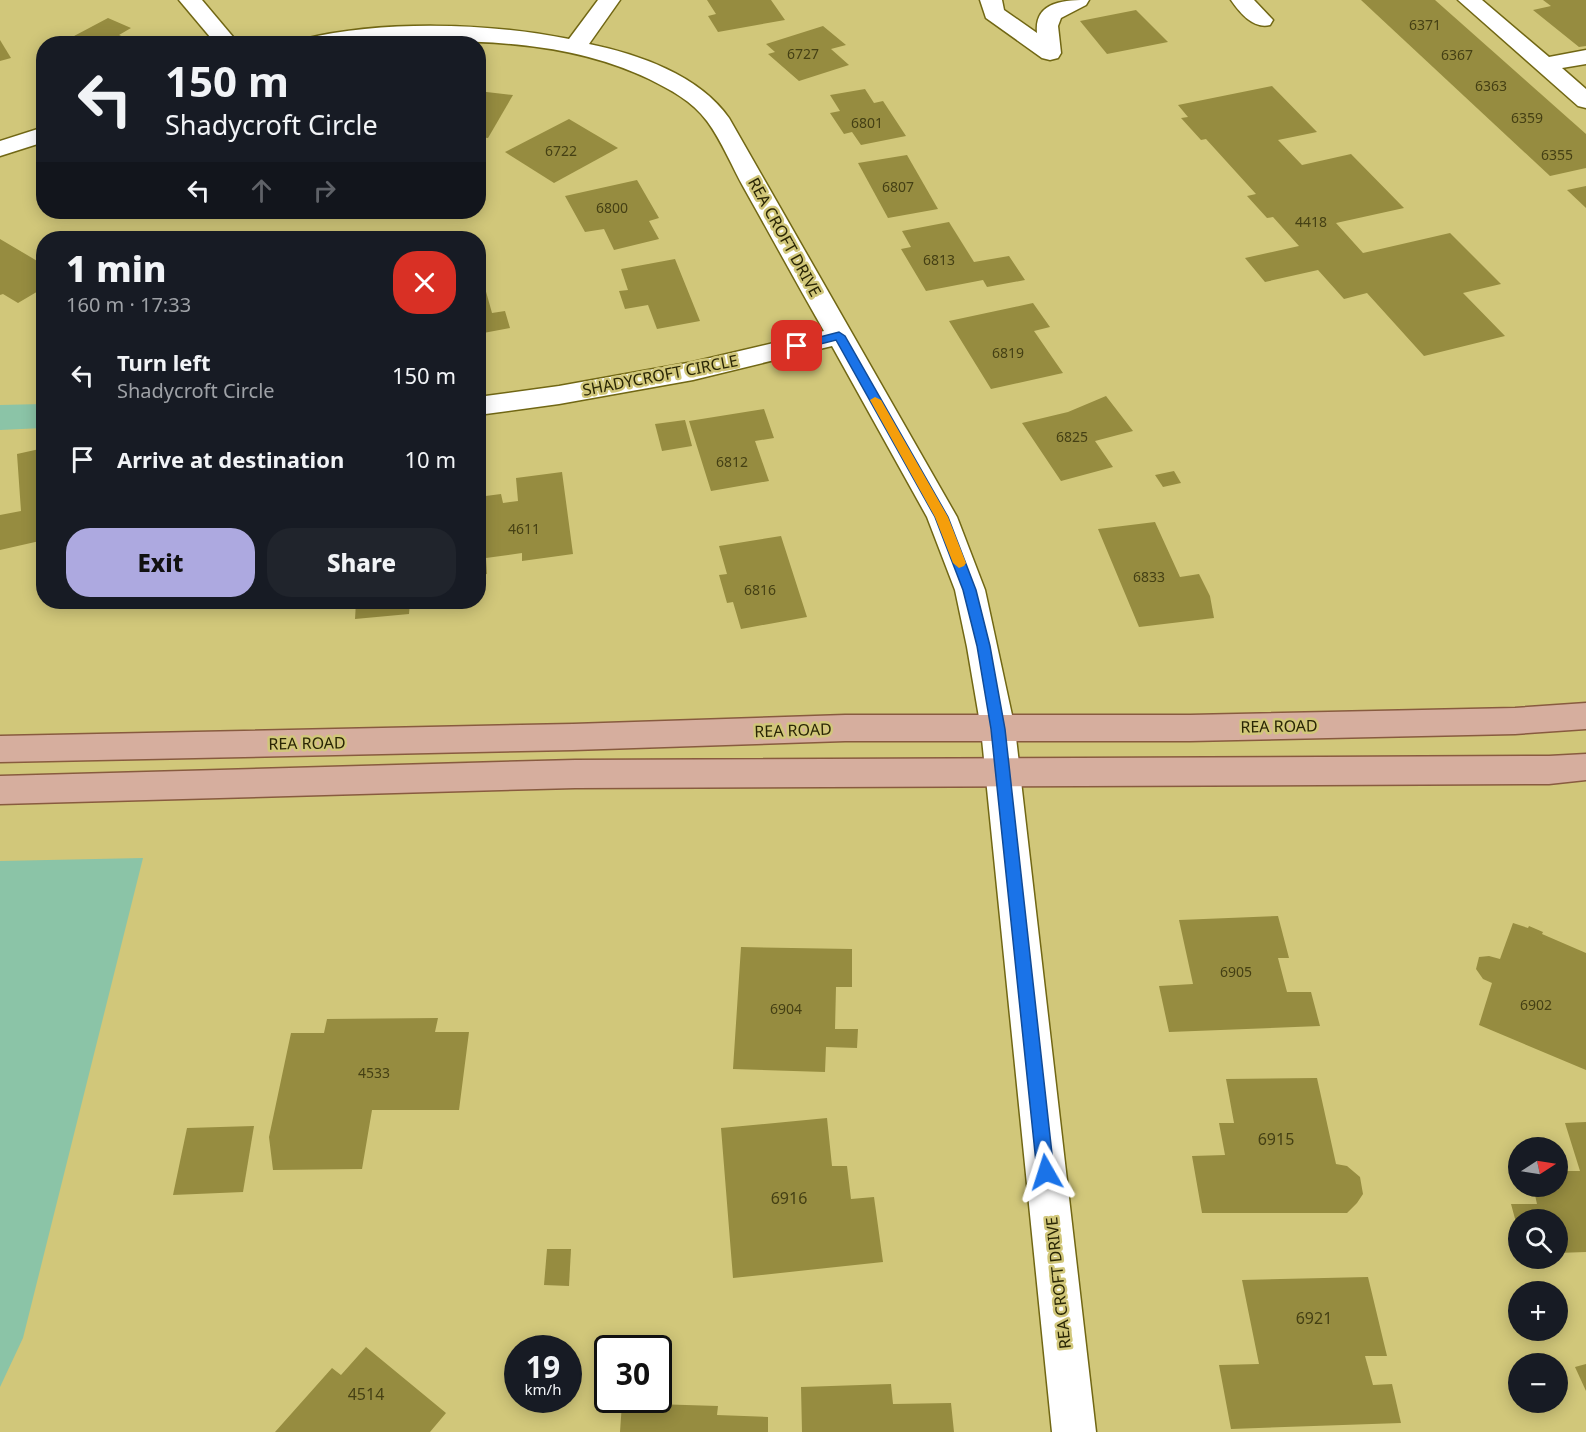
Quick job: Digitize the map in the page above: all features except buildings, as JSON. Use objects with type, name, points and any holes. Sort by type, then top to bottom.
[{"type":"main road","name":"REA ROAD","points":[[0,749],[561,737],[845,728],[998,729],[1515,721],[1586,716]]},
{"type":"main road","points":[[0,790],[575,774],[1549,770],[1586,767]]},
{"type":"street","points":[[190,0],[221,36]]},
{"type":"street","points":[[574,48],[609,0]]},
{"type":"street","points":[[991,0],[994,13],[1050,53],[1047,27],[1051,14],[1078,0]]},
{"type":"street","points":[[1242,0],[1262,20]]},
{"type":"street","points":[[1469,0],[1586,101]]},
{"type":"street","name":"REA CROFT DRIVE","points":[[373,36],[396,33],[480,36]]},
{"type":"street","name":"REA CROFT DRIVE","points":[[486,36],[533,40],[574,48],[647,68],[695,95],[717,118],[942,517],[970,590],[998,729],[1074,1432]]},
{"type":"street","points":[[1544,65],[1586,57]]},
{"type":"street","points":[[0,149],[36,137]]},
{"type":"street","name":"SHADYCROFT CIRCLE","points":[[486,405],[559,395],[693,371],[839,336]]},
{"type":"green space","points":[[36,404],[36,428],[0,430],[0,405]]},
{"type":"green space","points":[[143,858],[23,1338],[0,1387],[0,861]]},
{"type":"slow traffic","points":[[875,400],[942,517],[959,563]]},
{"type":"route","points":[[797,346],[839,336],[942,517],[970,590],[998,729],[1046,1172]]}]
